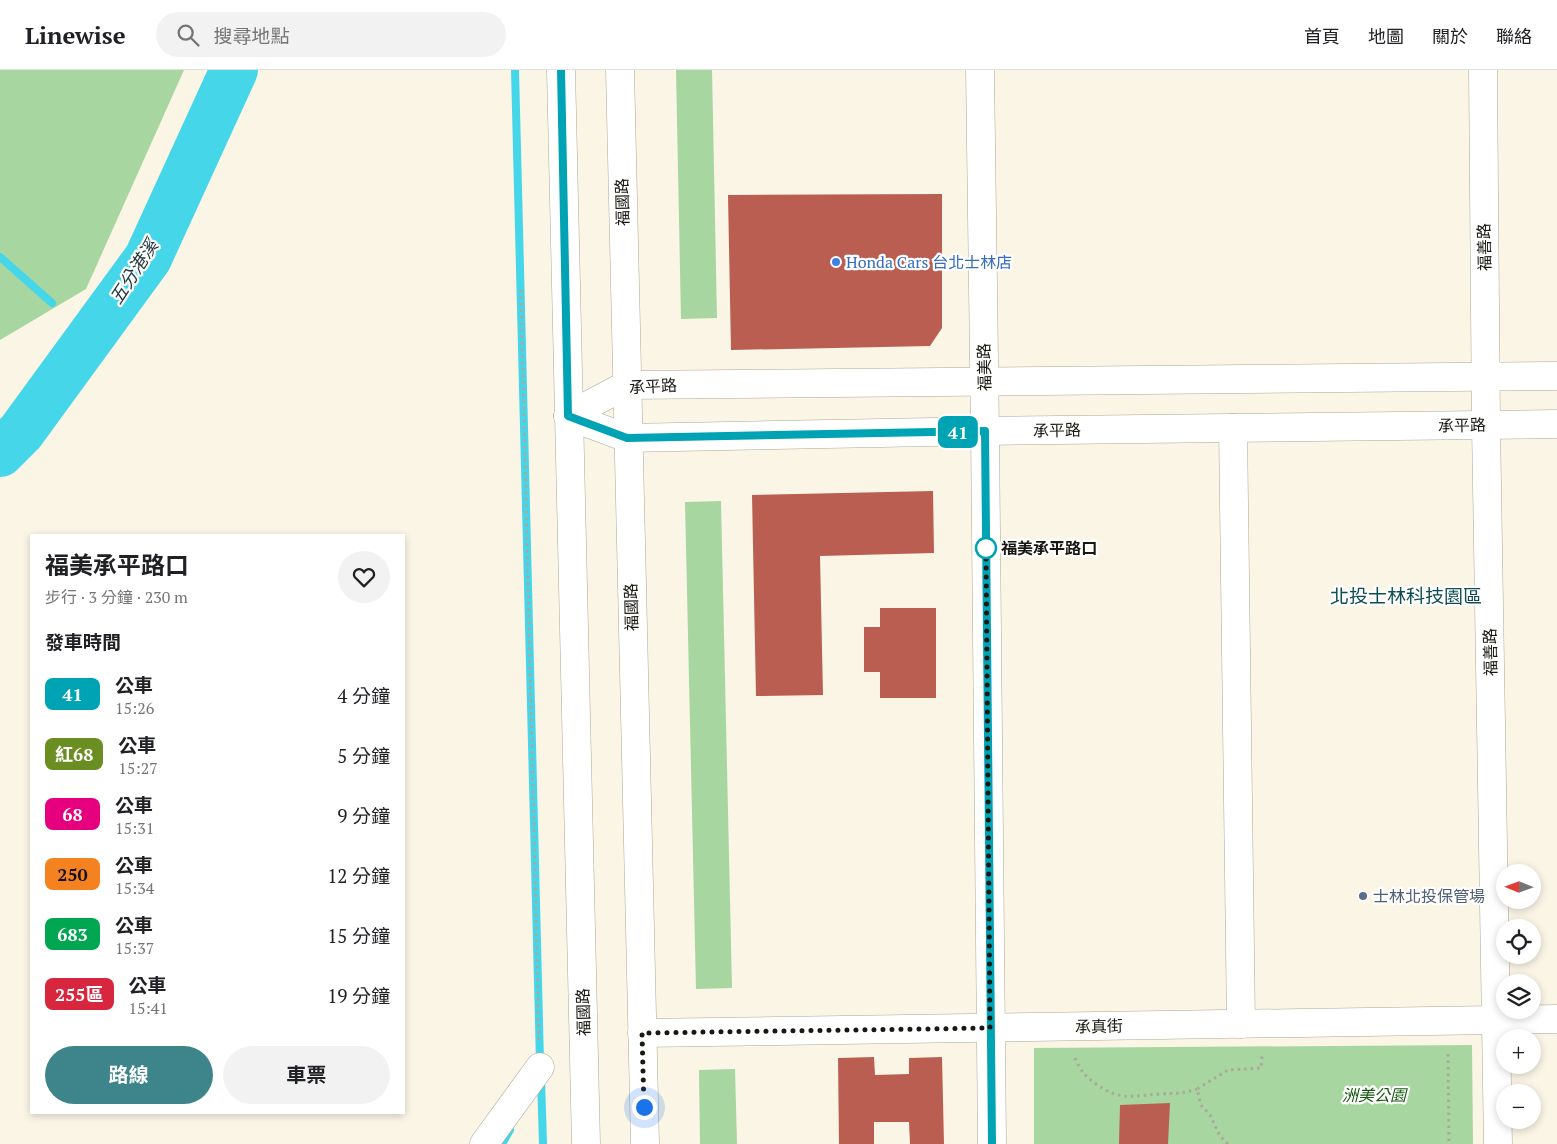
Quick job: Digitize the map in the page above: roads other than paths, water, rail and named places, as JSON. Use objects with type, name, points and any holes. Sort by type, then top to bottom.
[{"type":"street","name":"福國路","points":[[561,70],[586,1144]]},
{"type":"street","name":"福國路","points":[[620,70],[627,438],[645,1144]]},
{"type":"street","name":"福美路","points":[[980,70],[992,1144]]},
{"type":"street","name":"福善路","points":[[1482,70],[1498,1144]]},
{"type":"street","name":"承平路","points":[[568,416],[626,385],[1557,376]]},
{"type":"street","name":"承平路","points":[[568,416],[627,438],[985,431],[1557,424]]},
{"type":"street","points":[[1233,428],[1242,1024]]},
{"type":"street","name":"承真街","points":[[642,1033],[1557,1019]]},
{"type":"street","points":[[484,1144],[540,1067]]},
{"type":"waterway","name":"五分港溪","points":[[0,453],[21,432],[148,258],[234,70]]},
{"type":"waterway","points":[[515,70],[540,1062]]},
{"type":"waterway","points":[[0,257],[52,303]]},
{"type":"waterway","points":[[541,1079],[543,1144]]},
{"type":"waterway","points":[[502,1144],[510,1130]]},
{"type":"place","name":"Honda Cars 台北士林店","points":[[836,262]]},
{"type":"place","name":"福美承平路口","points":[[986,548]]},
{"type":"place","name":"士林北投保管場","points":[[1363,896]]},
{"type":"district","name":"北投士林科技園區","points":[[1406,596]]},
{"type":"park label","name":"洲美公園","points":[[1374,1095]]}]
